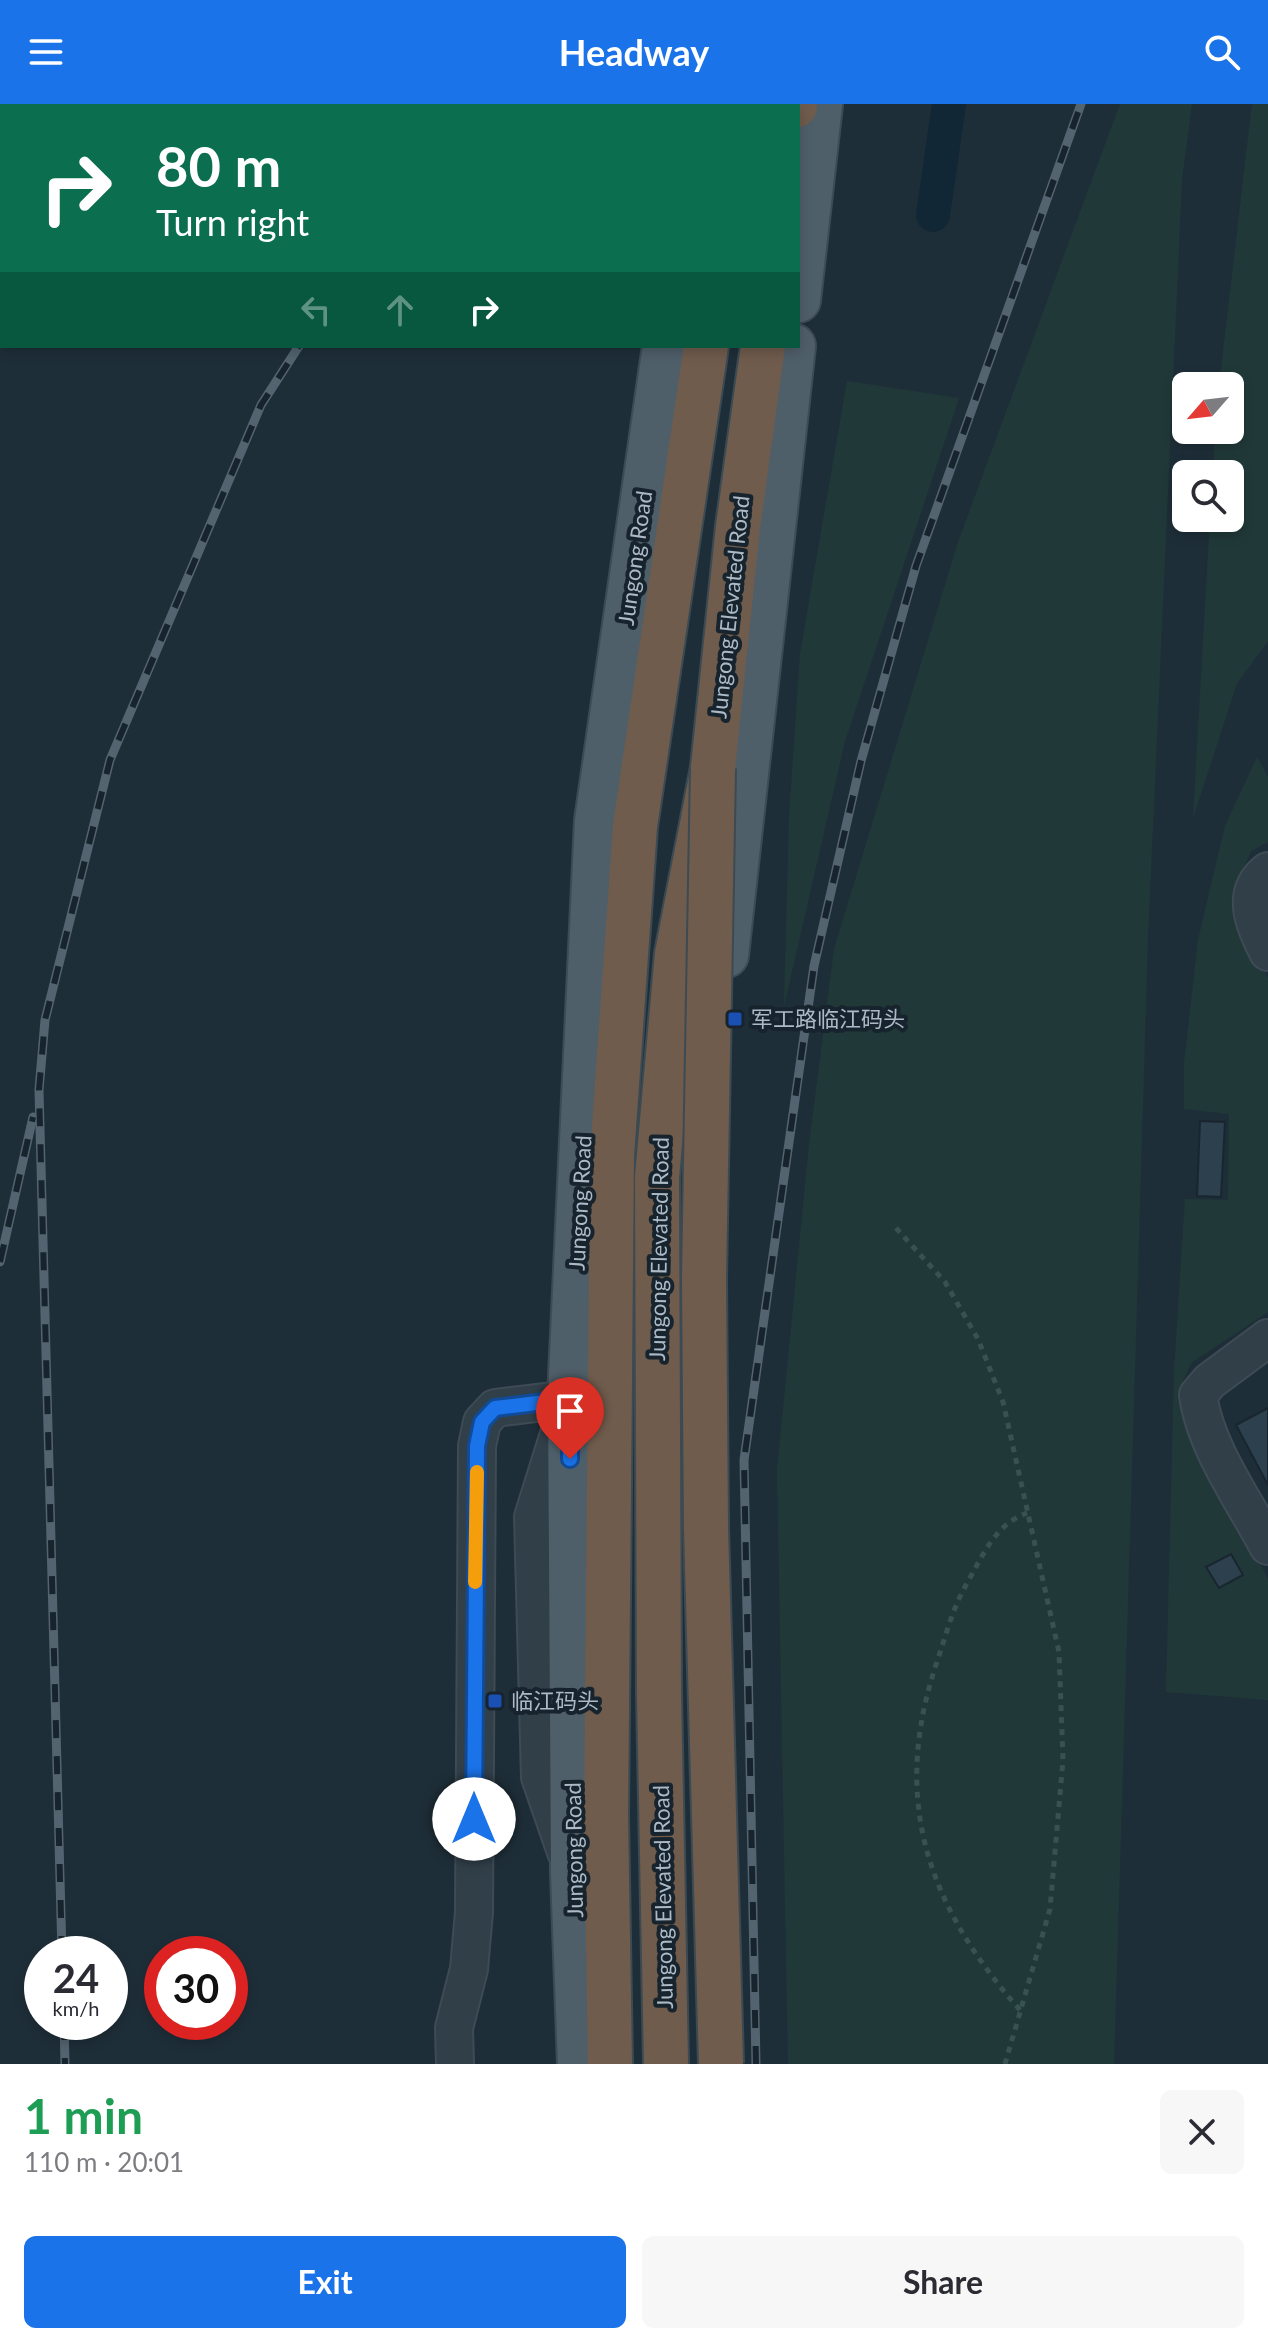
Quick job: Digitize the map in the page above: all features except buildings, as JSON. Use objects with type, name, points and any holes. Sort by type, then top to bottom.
[{"type":"highway","points":[[610,2064],[606,1816],[612,1156],[635,826],[706,348]]},
{"type":"highway","name":"Jungong Elevated Road","points":[[666,2064],[659,1694],[657,1177],[677,954],[713,768],[738,527],[763,348]]},
{"type":"highway","points":[[713,768],[704,1295],[706,1528],[721,2064]]},
{"type":"main road","points":[[800,282],[820,104]]},
{"type":"main road","name":"Jungong Road","points":[[580,2064],[573,1872],[570,1399],[597,821],[665,348]]},
{"type":"main road","points":[[705,2064],[699,1801],[695,1255],[793,348]]},
{"type":"street","points":[[1268,871],[1256,880],[1250,905],[1268,952]]},
{"type":"street","points":[[1268,1338],[1210,1381],[1198,1395],[1200,1410],[1215,1445],[1268,1546]]},
{"type":"street","points":[[455,2064],[454,2028],[469,1969],[474,1912],[477,1446],[482,1422],[495,1408],[570,1399]]},
{"type":"path","points":[[896,1228],[945,1282],[978,1339],[1003,1402],[1059,1652],[1063,1760],[1050,1909],[1005,2064]]},
{"type":"path","points":[[1021,2011],[984,1970],[964,1938],[933,1875],[915,1804],[918,1730],[958,1600],[991,1541],[1014,1518],[1027,1513]]},
{"type":"green space","points":[[1120,104],[1192,104],[1182,179],[1148,937],[1114,2064],[788,2064],[777,1470],[809,1145],[834,949],[958,542]]},
{"type":"green space","points":[[1252,104],[1268,104],[1268,641],[1237,683],[1193,818],[1209,532],[1244,532],[1244,460],[1214,460],[1214,444],[1244,444],[1244,372],[1221,372]]},
{"type":"green space","points":[[847,381],[959,398],[845,741],[784,1006],[789,817],[800,654]]},
{"type":"green space","points":[[1257,757],[1268,777],[1268,842],[1251,851],[1238,882],[1238,921],[1268,978],[1268,1312],[1191,1363],[1180,1387],[1182,1414],[1268,1579],[1268,1700],[1166,1692],[1174,1371],[1185,1199],[1228,1200],[1229,1114],[1184,1109],[1184,1064],[1198,940],[1225,826]]},
{"type":"waterway","points":[[933,215],[949,104]]},
{"type":"railway","points":[[756,2064],[744,1460],[814,966],[861,761],[916,566],[1081,104]]},
{"type":"railway","points":[[62,1936],[39,1090],[45,1020],[110,760],[261,405],[298,348]]},
{"type":"railway","points":[[0,1262],[33,1117]]},
{"type":"railway","points":[[64,2040],[65,2064]]},
{"type":"slow traffic","points":[[475,1582],[477,1472]]},
{"type":"place","name":"军工路临江码头","points":[[735,1019]]},
{"type":"place","name":"临江码头","points":[[495,1701]]},
{"type":"route","points":[[474,1819],[477,1446],[482,1422],[495,1408],[570,1399],[570,1459]]}]
